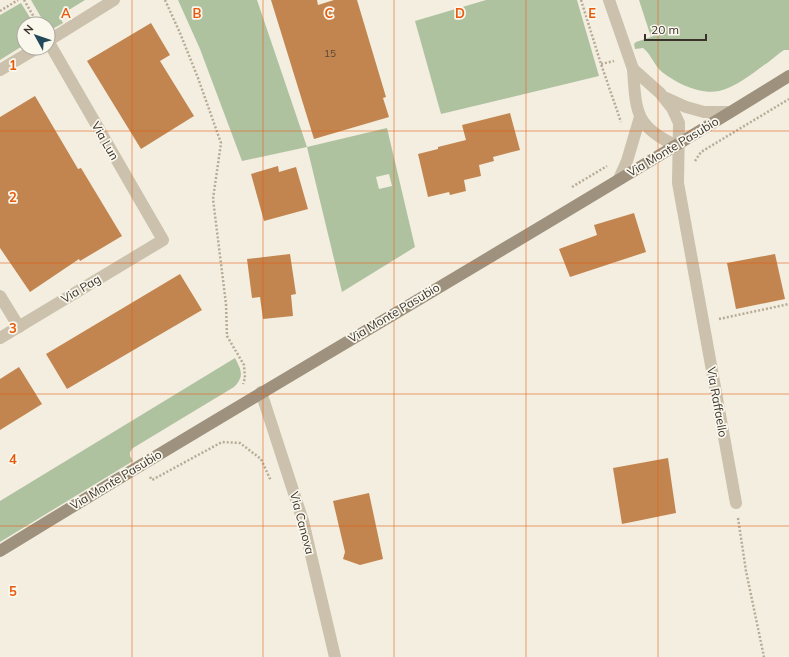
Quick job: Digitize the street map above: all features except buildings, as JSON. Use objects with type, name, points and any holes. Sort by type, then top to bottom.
[{"type":"main road","name":"Via Monte Pasubio","points":[[0,551],[143,463],[619,179],[677,146],[789,76]]},
{"type":"street","points":[[56,36],[114,0]]},
{"type":"street","points":[[609,0],[629,57],[636,103],[640,117],[649,130],[677,146]]},
{"type":"street","name":"Via Lun","points":[[56,55],[163,240]]},
{"type":"street","points":[[0,70],[23,56]]},
{"type":"street","points":[[632,69],[662,96],[686,107],[704,112],[730,112]]},
{"type":"street","name":"Via Raffaello","points":[[662,96],[672,108],[679,123],[677,146],[678,182],[736,503]]},
{"type":"street","points":[[619,179],[627,161],[640,117]]},
{"type":"street","name":"Via Pag","points":[[0,338],[163,240]]},
{"type":"street","points":[[0,296],[19,326]]},
{"type":"street","name":"Via Canova","points":[[262,392],[303,521],[335,657]]},
{"type":"path","points":[[0,11],[18,0]]},
{"type":"path","points":[[24,0],[33,16]]},
{"type":"path","points":[[165,0],[198,78],[221,143],[213,199],[226,304],[227,336],[244,365],[245,378],[241,387]]},
{"type":"path","points":[[581,0],[623,127]]},
{"type":"path","points":[[601,64],[629,57]]},
{"type":"path","points":[[694,163],[701,152],[789,99]]},
{"type":"path","points":[[567,190],[608,165]]},
{"type":"path","points":[[703,322],[789,304]]},
{"type":"path","points":[[244,383],[248,382]]},
{"type":"path","points":[[143,463],[152,480],[222,442],[240,443],[261,460],[274,487]]},
{"type":"path","points":[[736,503],[746,571],[764,657]]},
{"type":"green space","points":[[31,0],[85,0],[59,16],[63,23],[56,27],[56,16],[40,16]]},
{"type":"green space","points":[[178,0],[257,0],[307,147],[242,161],[200,49]]},
{"type":"green space","points":[[486,0],[577,0],[599,76],[441,114],[415,21]]},
{"type":"green space","points":[[639,0],[789,0],[789,50],[784,50],[737,84],[719,91],[712,92],[696,90],[681,84],[662,72],[643,48],[635,49],[634,44],[636,42],[651,37]]},
{"type":"green space","points":[[21,3],[29,16],[16,16],[16,50],[0,60],[0,15]]},
{"type":"green space","points":[[387,128],[415,247],[342,292],[307,147]],"holes":[[[389,174],[392,186],[379,189],[376,177]]]},
{"type":"green space","points":[[235,358],[239,366],[241,376],[240,380],[234,387],[133,448],[130,452],[130,456],[133,461],[0,542],[0,501]]}]
